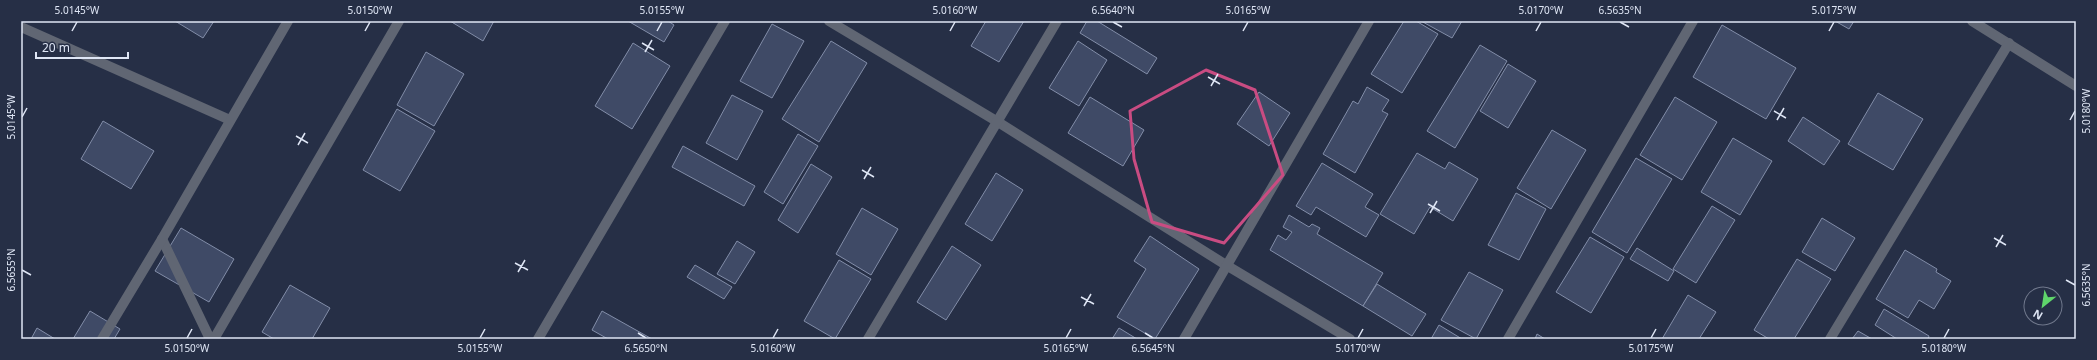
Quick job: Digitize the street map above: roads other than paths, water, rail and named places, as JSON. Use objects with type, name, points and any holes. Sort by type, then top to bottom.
[{"type":"street","points":[[102,339],[162,239],[288,21]]},
{"type":"street","points":[[214,339],[399,21]]},
{"type":"street","points":[[538,339],[725,21]]},
{"type":"street","points":[[829,21],[998,122],[1226,265],[1350,339]]},
{"type":"street","points":[[868,339],[1057,21]]},
{"type":"street","points":[[1184,339],[1369,21]]},
{"type":"street","points":[[1508,339],[1693,21]]},
{"type":"street","points":[[1972,21],[2076,86]]},
{"type":"street","points":[[21,27],[230,120]]},
{"type":"street","points":[[1830,339],[2009,43]]},
{"type":"street","points":[[162,239],[210,339]]}]
